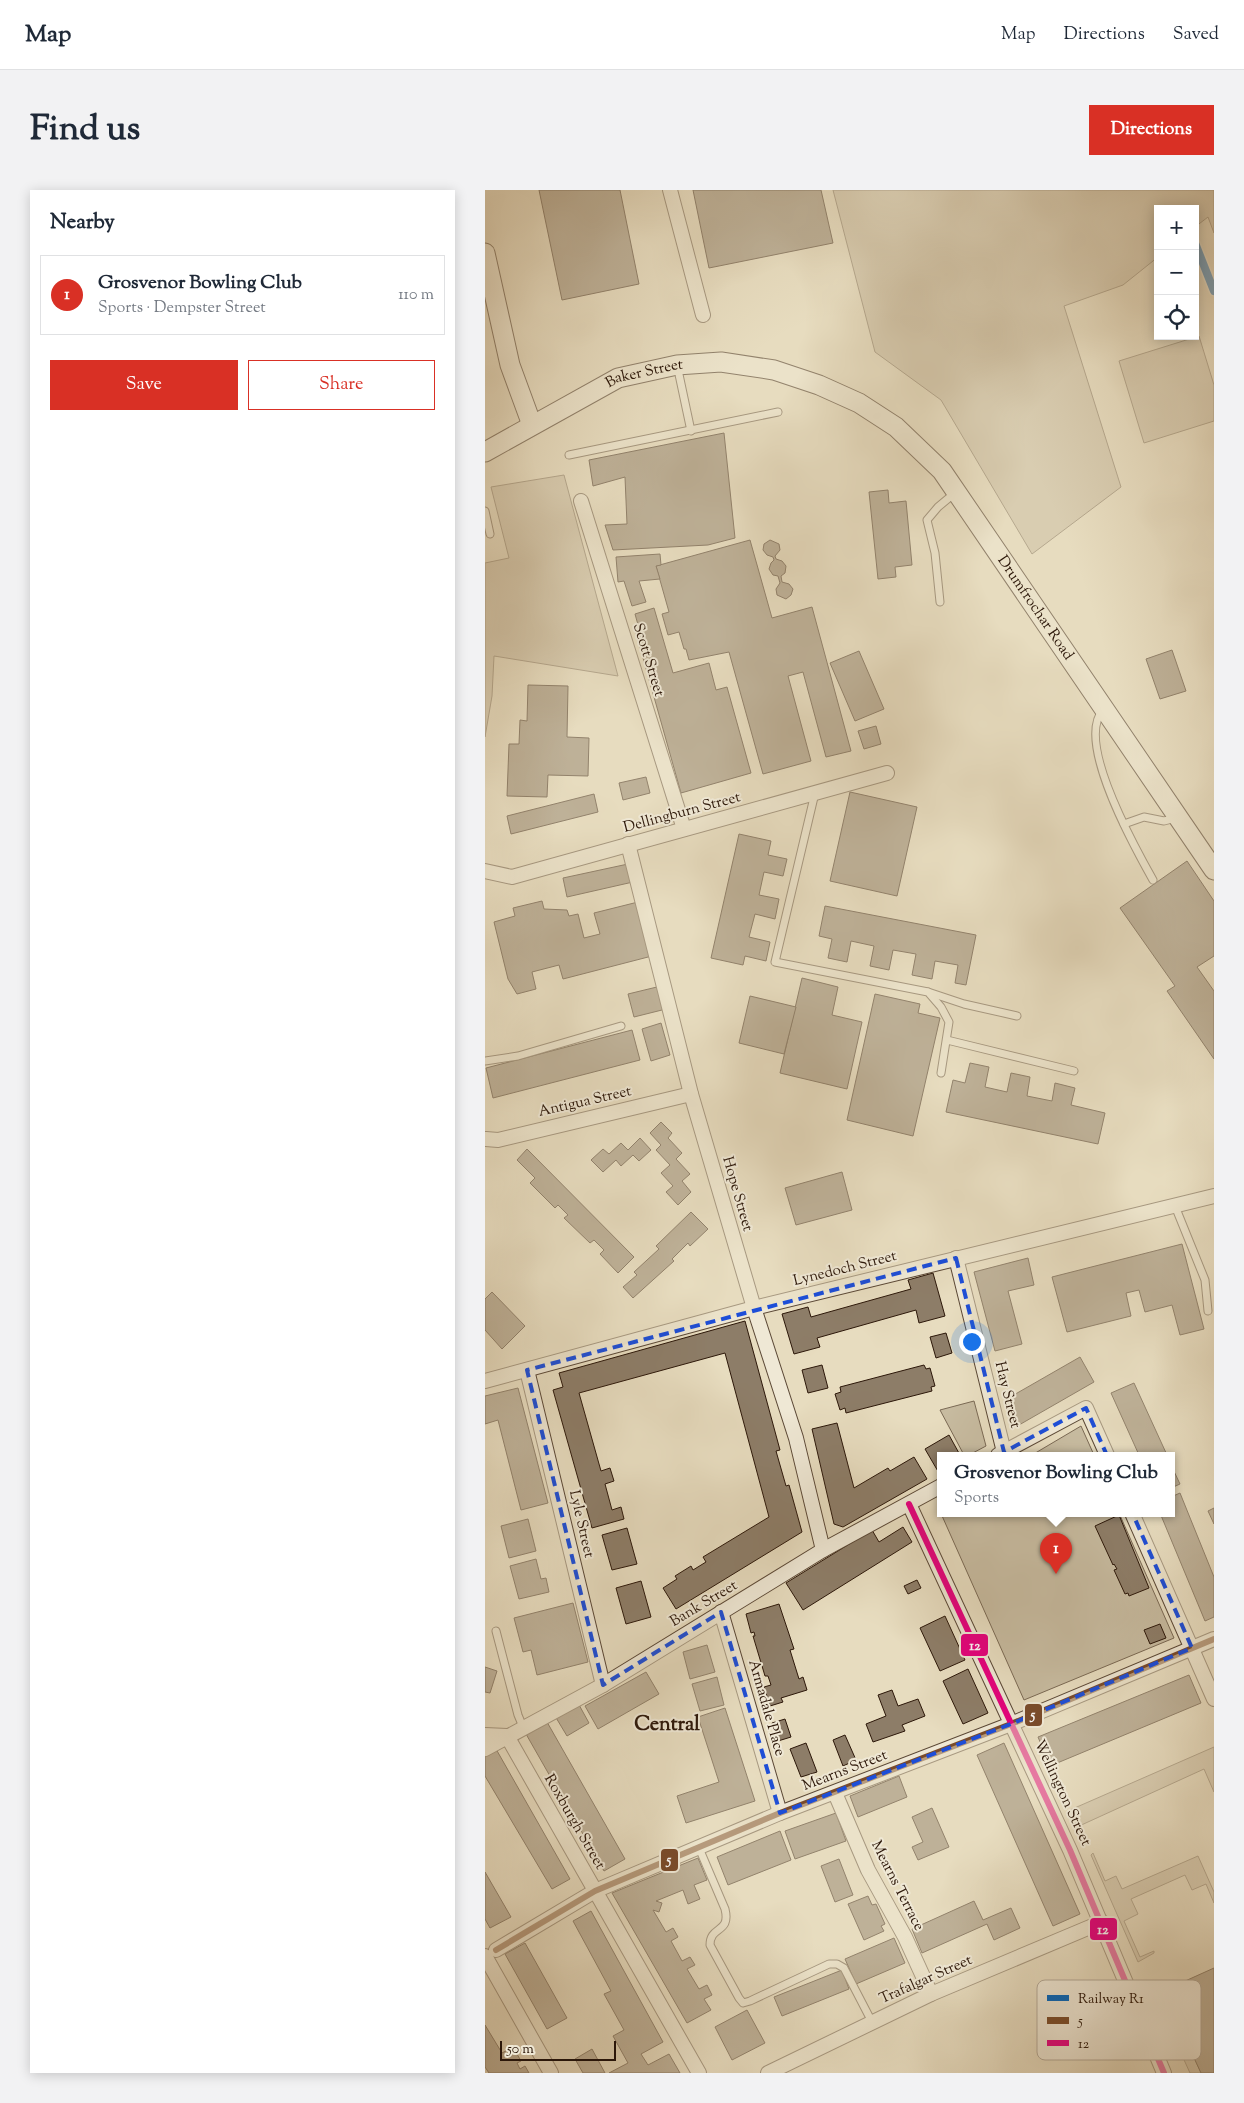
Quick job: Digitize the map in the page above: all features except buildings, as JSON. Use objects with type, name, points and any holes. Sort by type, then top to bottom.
[{"type":"main road","points":[[485,253],[510,365],[532,425]]},
{"type":"main road","name":"Baker Street","points":[[485,452],[618,378],[677,365],[721,362],[774,370],[819,385]]},
{"type":"main road","name":"Drumfrochar Road","points":[[819,385],[859,403],[896,427],[942,471],[1214,870]]},
{"type":"street","points":[[669,190],[703,315]]},
{"type":"street","name":"Scott Street","points":[[581,500],[684,829]]},
{"type":"street","name":"Dellingburn Street","points":[[485,871],[512,877],[887,773]]},
{"type":"street","name":"Hope Street","points":[[628,844],[691,1094],[754,1308],[796,1438],[823,1550]]},
{"type":"street","name":"Antigua Street","points":[[485,1139],[498,1140],[691,1094]]},
{"type":"street","name":"Lynedoch Street","points":[[485,1381],[754,1308],[1214,1196]]},
{"type":"street","name":"Hay Street","points":[[956,1258],[1001,1452]]},
{"type":"street","name":"Lyle Street","points":[[527,1370],[603,1685]]},
{"type":"street","points":[[1005,1452],[1086,1408],[1106,1452]]},
{"type":"street","name":"Bank Street","points":[[485,1749],[603,1685],[823,1550],[937,1488]]},
{"type":"street","name":"Wellington Street","points":[[909,1504],[1101,1922],[1125,1980]]},
{"type":"street","points":[[1134,1517],[1214,1699]]},
{"type":"street","name":"Armadale Place","points":[[721,1612],[780,1813]]},
{"type":"street","name":"Mearns Street","points":[[490,1953],[595,1891],[780,1813],[1011,1724],[1214,1639]]},
{"type":"street","points":[[485,1735],[507,1736]]},
{"type":"street","name":"Roxburgh Street","points":[[507,1736],[699,2073]]},
{"type":"street","name":"Mearns Terrace","points":[[835,1793],[868,1870],[905,1937],[931,1994]]},
{"type":"street","name":"Trafalgar Street","points":[[767,2073],[931,1994],[1101,1922]]},
{"type":"street","points":[[490,1953],[551,2073]]},
{"type":"street","name":"Wellington Street","points":[[1159,2060],[1164,2073]]},
{"type":"lane","points":[[677,365],[691,431]]},
{"type":"lane","points":[[569,455],[778,412]]},
{"type":"lane","points":[[940,602],[935,553],[927,520],[938,507],[956,492]]},
{"type":"lane","points":[[485,510],[490,534]]},
{"type":"lane","points":[[1105,709],[1097,717],[1095,727],[1098,760],[1124,824],[1153,880]]},
{"type":"lane","points":[[815,793],[775,962],[928,992],[964,1004],[1017,1016]]},
{"type":"lane","points":[[1124,824],[1144,817],[1164,821],[1178,817]]},
{"type":"lane","points":[[928,992],[941,1007],[949,1022],[941,1072]]},
{"type":"lane","points":[[485,1061],[517,1056],[621,1026]]},
{"type":"lane","points":[[947,1040],[1075,1071]]},
{"type":"lane","points":[[1175,1206],[1205,1280],[1208,1311]]},
{"type":"lane","points":[[496,1631],[518,1715],[523,1727]]},
{"type":"lane","points":[[699,1848],[725,1909],[727,1919],[726,1923],[710,1939],[709,1945],[743,2003],[829,1964],[837,1964],[844,1968],[872,2022]]},
{"type":"highlighted area","points":[[956,1258],[1004,1452],[1086,1408],[1192,1648],[1011,1724],[780,1813],[721,1612],[603,1685],[527,1370]]},
{"type":"shaded area","points":[[833,190],[1214,190],[1214,233],[1208,217],[1199,224],[1199,205],[1154,205],[1154,260],[1123,285],[1064,306],[1121,487],[1032,554],[941,400],[875,352]]},
{"type":"shaded area","points":[[1199,336],[1214,385],[1214,421],[1144,443],[1119,361],[1186,340],[1199,340]]},
{"type":"shaded area","points":[[564,475],[618,676],[494,656],[492,696],[485,737],[485,563],[509,558],[491,487]]},
{"type":"shaded area","points":[[974,1401],[986,1446],[975,1452],[962,1452],[940,1410]]},
{"type":"shaded area","points":[[1081,1426],[1093,1452],[1037,1452]]},
{"type":"shaded area","points":[[943,1517],[1121,1517],[1174,1638],[1024,1700]]},
{"type":"shaded area","points":[[1214,1747],[1214,1792],[1204,1769],[1077,1827],[1070,1810]]},
{"type":"shaded area","points":[[1093,1853],[1105,1881],[1116,1876],[1122,1889],[1198,1856],[1214,1892],[1214,1903],[1206,1884],[1192,1890],[1185,1875],[1131,1899],[1138,1914],[1124,1921],[1140,1957],[1154,1951],[1154,1953],[1138,1962],[1091,1855]]},
{"type":"shaded area","points":[[1184,2060],[1195,2060],[1201,2073],[1190,2073]]},
{"type":"rail line","name":"R1","points":[[1198,250],[1214,291]]},
{"type":"transit line","name":"12","points":[[909,1504],[1070,1850],[1125,1980]]},
{"type":"transit line","name":"5","points":[[496,1950],[595,1891],[780,1813],[1011,1724],[1214,1639]]},
{"type":"transit line","name":"12","points":[[1159,2060],[1164,2073]]},
{"type":"place","name":"Grosvenor Bowling Club","points":[[1056,1574]]},
{"type":"district","name":"Central","points":[[667,1725]]}]
